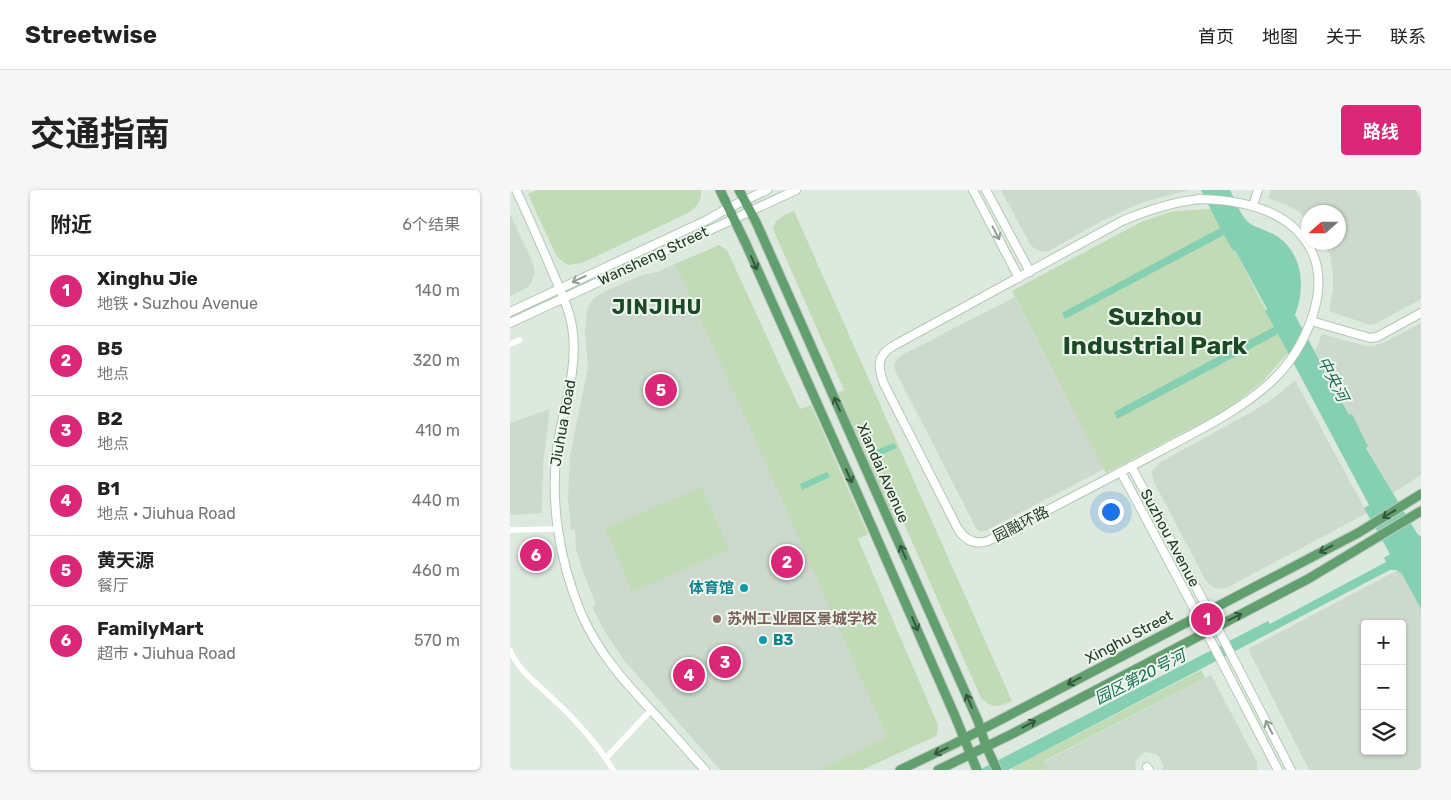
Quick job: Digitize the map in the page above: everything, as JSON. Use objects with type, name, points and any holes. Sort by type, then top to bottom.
[{"type":"main road","points":[[720,190],[802,369],[977,769]]},
{"type":"main road","name":"Xiandai Avenue","points":[[739,190],[751,211],[997,770]]},
{"type":"main road","name":"Xinghu Street","points":[[900,770],[964,739],[1369,526],[1421,494]]},
{"type":"main road","name":"Xinghu Street","points":[[938,770],[1315,575],[1418,513]]},
{"type":"street","name":"Jiuhua Road","points":[[516,190],[560,288],[571,323],[574,348],[571,380],[558,442],[555,467],[558,529],[563,558],[572,590],[592,634],[616,672],[705,770]]},
{"type":"street","name":"Wansheng Street","points":[[510,312],[767,190]]},
{"type":"street","name":"Wansheng Street","points":[[510,323],[796,190]]},
{"type":"street","points":[[973,190],[1019,278]]},
{"type":"street","points":[[986,190],[1030,272]]},
{"type":"street","points":[[1250,205],[1258,190]]},
{"type":"street","name":"园融环路","points":[[1200,199],[1221,200],[1250,205],[1272,213],[1290,223],[1310,248],[1317,269],[1318,281],[1314,307],[1307,330],[1288,364],[1259,392],[1232,412],[1121,472],[988,541],[978,542],[969,540],[958,529],[884,384],[880,370],[880,361],[884,352],[890,347],[1030,272],[1093,236],[1139,214],[1176,202],[1200,199]]},
{"type":"street","points":[[1310,322],[1370,338],[1376,337],[1421,313]]},
{"type":"street","points":[[510,344],[520,340]]},
{"type":"street","name":"Suzhou Avenue","points":[[1131,466],[1217,626],[1291,770]]},
{"type":"street","name":"Suzhou Avenue","points":[[1121,472],[1278,770]]},
{"type":"street","points":[[510,530],[558,529]]},
{"type":"street","points":[[510,650],[520,668],[563,709],[606,758],[613,770]]},
{"type":"street","points":[[606,758],[651,710]]},
{"type":"shaded area","points":[[537,190],[701,190],[701,194],[698,204],[686,214],[582,263],[568,265],[559,259],[555,253],[528,194]]},
{"type":"shaded area","points":[[1001,190],[1189,190],[1136,205],[1043,252],[1035,249],[1030,244]]},
{"type":"shaded area","points":[[1201,190],[1230,190],[1244,218],[1252,225],[1275,235],[1284,242],[1297,260],[1301,282],[1295,315],[1349,415],[1352,414],[1368,446],[1366,448],[1418,535],[1421,536],[1421,609],[1402,574],[1396,570],[1390,570],[1008,770],[979,770],[1268,621],[1270,624],[1386,562],[1384,558],[1390,554],[1364,508],[1369,505],[1278,334],[1117,419],[1114,412],[1274,327],[1265,311],[1267,309],[1235,250],[1233,251],[1224,235],[1065,319],[1062,313],[1220,228]]},
{"type":"shaded area","points":[[1271,190],[1415,190],[1421,201],[1421,299],[1370,325],[1329,311],[1333,276],[1328,250],[1346,250],[1346,205],[1301,205],[1301,214],[1286,205],[1268,198]]},
{"type":"shaded area","points":[[1211,209],[1233,251],[1235,250],[1288,353],[1262,382],[1238,401],[1218,414],[1106,473],[1012,291],[1141,222],[1170,212]]},
{"type":"shaded area","points":[[794,211],[1012,701],[1003,705],[992,705],[981,698],[902,519],[894,522],[837,393],[844,390],[773,229],[778,220]]},
{"type":"shaded area","points":[[510,214],[533,263],[535,273],[527,288],[510,296]]},
{"type":"shaded area","points":[[719,245],[727,250],[800,409],[811,405],[868,534],[858,539],[938,725],[937,734],[934,737],[862,770],[818,770],[887,737],[675,264]]},
{"type":"shaded area","name":"苏州工业园区景城学校","points":[[675,264],[759,446],[888,737],[818,770],[720,770],[623,659],[592,607],[596,605],[576,549],[575,529],[571,530],[568,499],[570,456],[588,367],[585,333],[587,309],[593,299],[603,292],[645,274],[657,272]]},
{"type":"shaded area","points":[[1015,297],[1104,469],[985,531],[980,531],[976,528],[895,370],[894,364],[902,355]]},
{"type":"shaded area","points":[[1421,323],[1421,475],[1393,493],[1366,447],[1368,445],[1352,415],[1349,415],[1315,351],[1322,334],[1366,346],[1373,346],[1385,342]]},
{"type":"shaded area","points":[[1295,380],[1367,513],[1228,587],[1218,589],[1206,581],[1154,482],[1152,471],[1159,463],[1274,398]]},
{"type":"shaded area","points":[[550,409],[543,464],[542,513],[510,515],[510,423]]},
{"type":"shaded area","points":[[894,443],[897,448],[878,456],[876,450]]},
{"type":"shaded area","points":[[827,472],[830,477],[802,490],[800,484]]},
{"type":"shaded area","points":[[702,487],[729,550],[632,592],[605,528]]},
{"type":"shaded area","points":[[1421,558],[1421,770],[1309,770],[1248,649]]},
{"type":"shaded area","points":[[1201,670],[1205,678],[1044,761],[1048,770],[1013,770],[1012,768]]},
{"type":"shaded area","points":[[1211,675],[1257,762],[1257,770],[1163,770],[1160,758],[1156,754],[1145,752],[1135,763],[1136,770],[1048,770],[1044,762]]},
{"type":"place","name":"黄天源","points":[[661,390]]},
{"type":"place","name":"FamilyMart","points":[[536,555]]},
{"type":"place","name":"B5","points":[[787,562]]},
{"type":"place","name":"体育馆","points":[[744,588]]},
{"type":"place","name":"苏州工业园区景城学校","points":[[717,619]]},
{"type":"place","name":"Xinghu Jie","points":[[1207,619]]},
{"type":"place","name":"B3","points":[[763,640]]},
{"type":"place","name":"B2","points":[[725,662]]},
{"type":"place","name":"B1","points":[[689,675]]},
{"type":"district","name":"JINJIHU","points":[[657,307]]},
{"type":"district","name":"Suzhou Industrial Park","points":[[1155,330]]},
{"type":"water label","name":"中央河","points":[[1333,379]]},
{"type":"water label","name":"园区第20号河","points":[[1140,677]]}]
